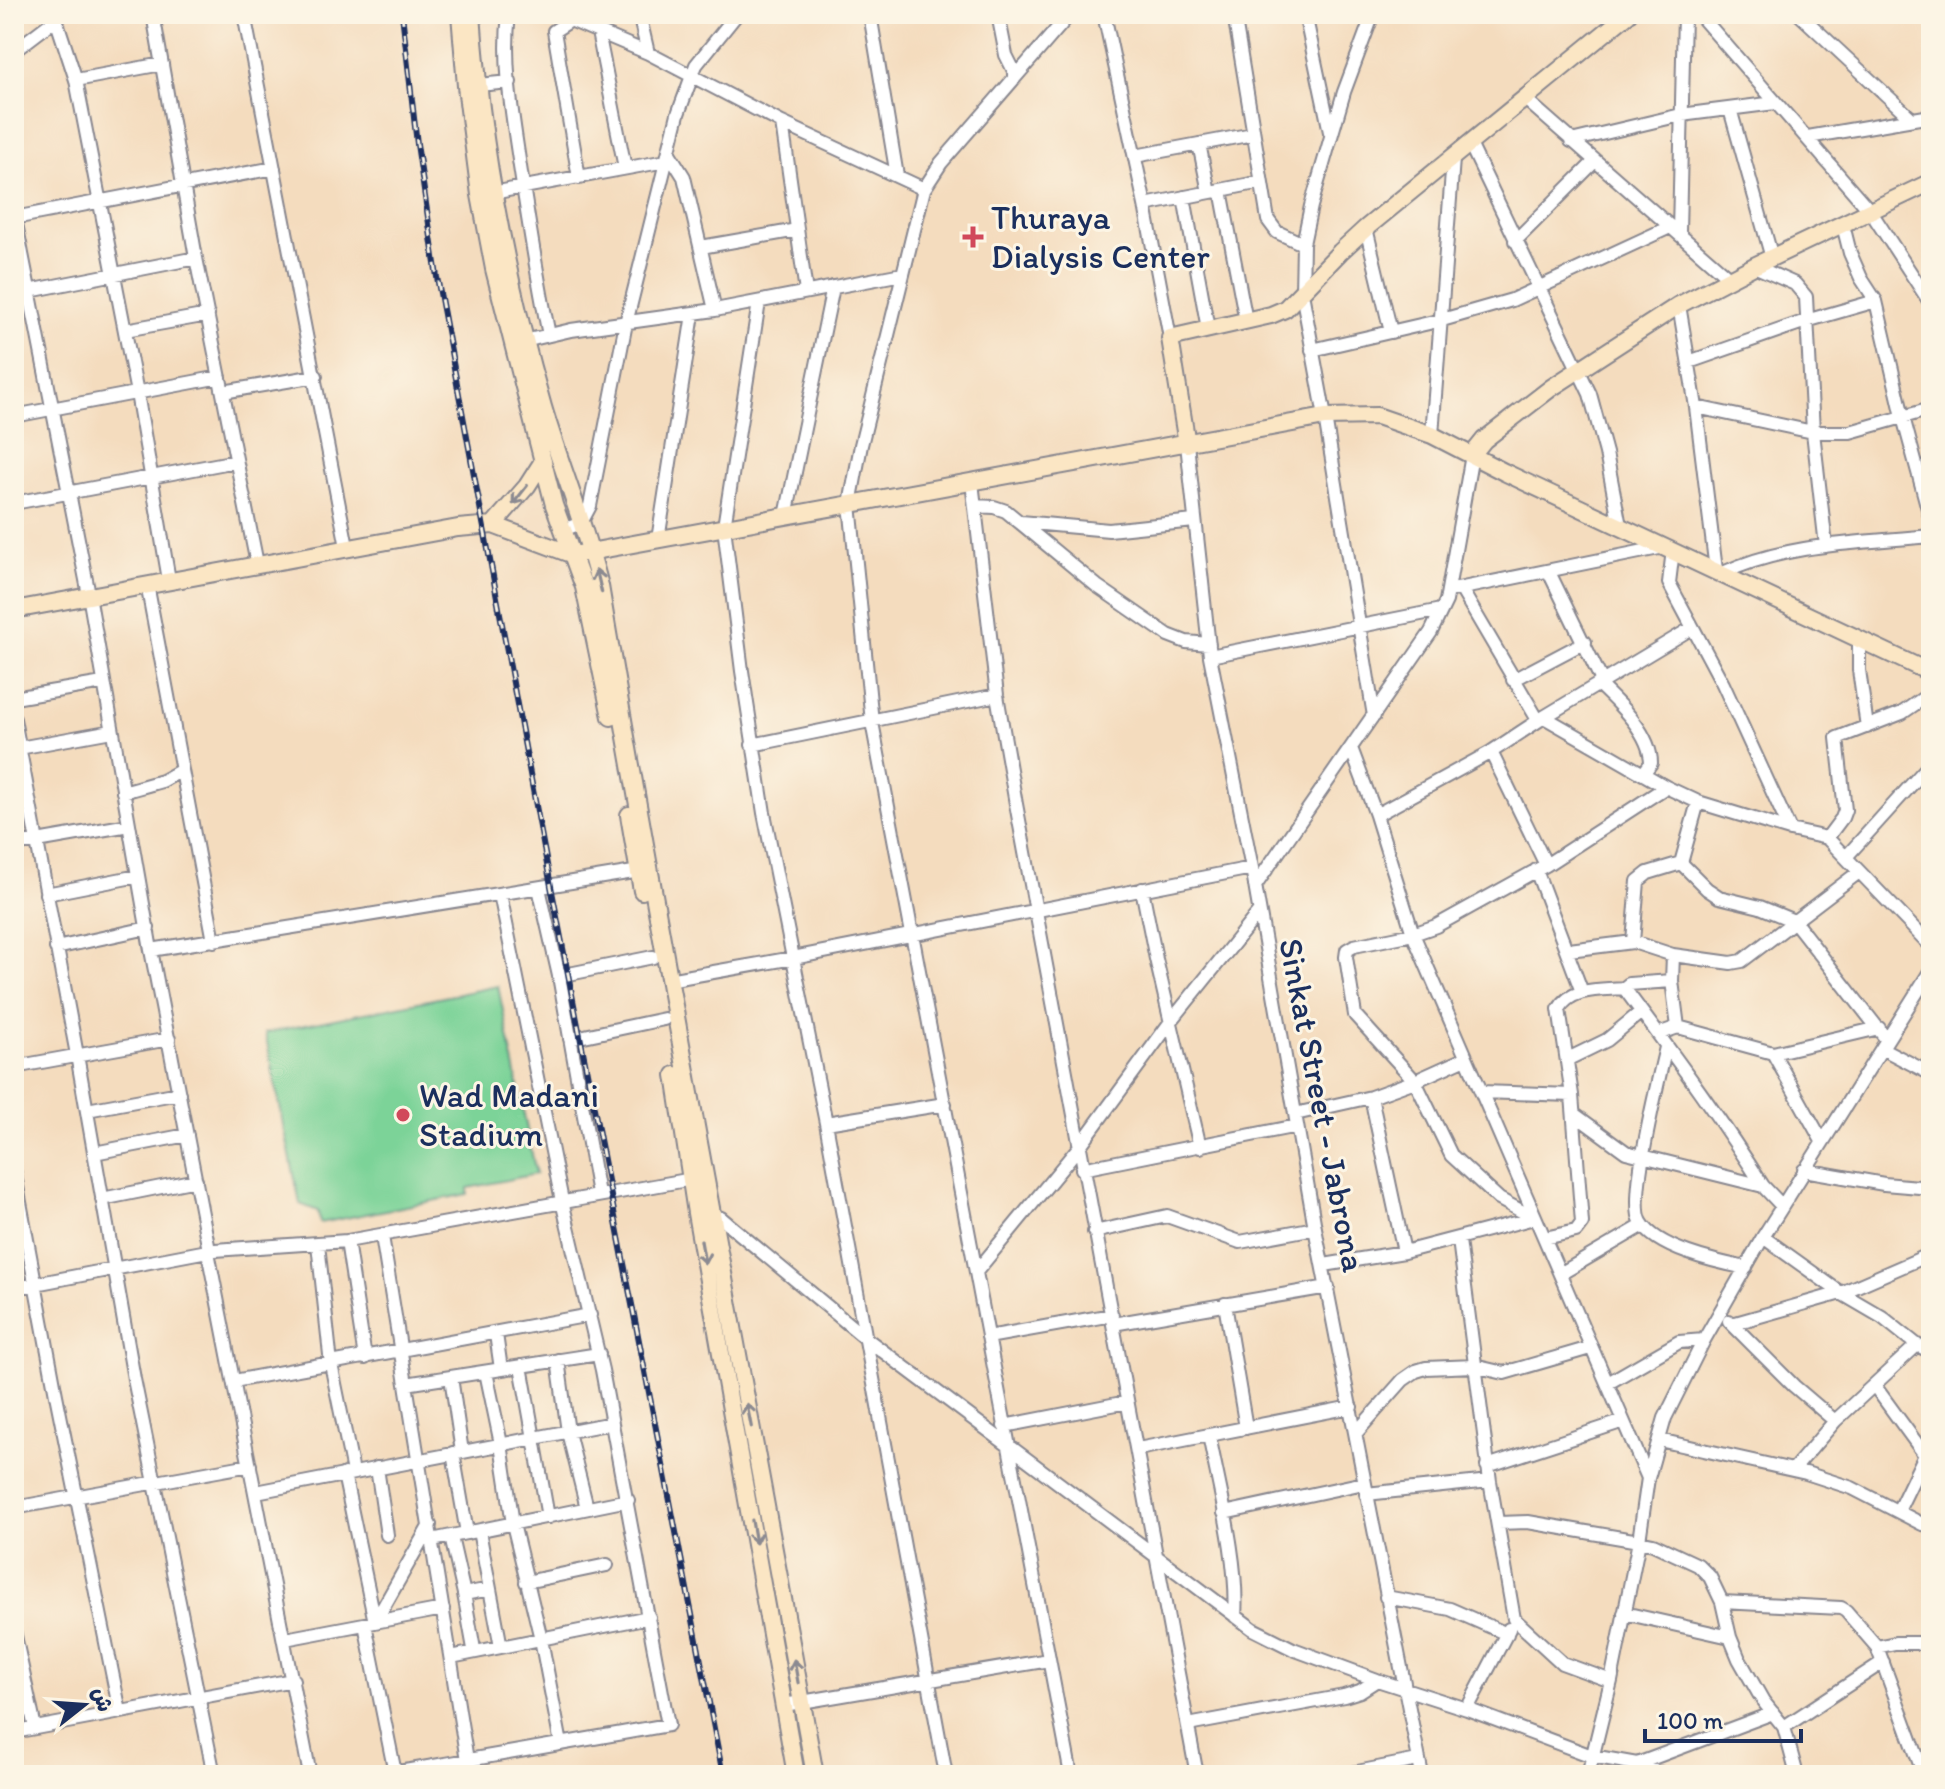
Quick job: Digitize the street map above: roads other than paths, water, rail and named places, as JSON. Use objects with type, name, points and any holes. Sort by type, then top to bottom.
[{"type":"main road","points":[[460,14],[467,100],[486,231],[531,385],[592,551],[600,586],[644,871],[653,957],[698,1178]]},
{"type":"main road","points":[[472,14],[492,193],[524,341],[543,461],[584,587],[668,980],[703,1213],[796,1775]]},
{"type":"main road","points":[[1187,444],[1170,338],[1280,313],[1366,228],[1628,14]]},
{"type":"main road","points":[[1472,455],[1494,432],[1579,370],[1679,305],[1931,182]]},
{"type":"main road","points":[[14,610],[436,531],[493,525],[573,555],[1325,417],[1377,416],[1432,435],[1931,673]]},
{"type":"main road","points":[[493,525],[527,486],[543,461]]},
{"type":"main road","points":[[703,1213],[764,1487],[815,1775]]},
{"type":"street","points":[[153,14],[196,258],[257,564]]},
{"type":"street","points":[[244,14],[347,547]]},
{"type":"street","points":[[509,14],[507,51],[523,187],[533,258],[549,335]]},
{"type":"street","points":[[556,14],[648,53],[782,123],[924,189]]},
{"type":"street","points":[[639,14],[648,53]]},
{"type":"street","points":[[563,530],[581,523],[590,506],[626,323],[691,75],[737,14]]},
{"type":"street","points":[[870,14],[897,176]]},
{"type":"street","points":[[998,14],[1006,55],[1016,75]]},
{"type":"street","points":[[1070,14],[941,163],[924,189],[861,445],[850,504],[872,722],[1071,1775]]},
{"type":"street","points":[[1104,14],[1170,338]]},
{"type":"street","points":[[1234,14],[1268,220],[1272,227],[1303,244]]},
{"type":"street","points":[[1305,14],[1331,135]]},
{"type":"street","points":[[1373,14],[1331,135],[1311,206],[1303,244],[1302,293],[1374,716]]},
{"type":"street","points":[[1674,230],[1684,14]]},
{"type":"street","points":[[1699,14],[1871,212],[1929,297]]},
{"type":"street","points":[[1799,14],[1912,119]]},
{"type":"street","points":[[14,51],[59,16],[76,80],[125,330],[169,580]]},
{"type":"street","points":[[571,20],[554,31],[579,178]]},
{"type":"street","points":[[598,32],[625,168]]},
{"type":"street","points":[[76,80],[162,64]]},
{"type":"street","points":[[478,85],[510,82]]},
{"type":"street","points":[[1524,98],[1729,278]]},
{"type":"street","points":[[1571,141],[1681,115],[1775,103]]},
{"type":"street","points":[[1730,109],[1772,258]]},
{"type":"street","points":[[1808,137],[1931,116]]},
{"type":"street","points":[[782,123],[806,292]]},
{"type":"street","points":[[1135,156],[1253,134]]},
{"type":"street","points":[[1199,144],[1215,191],[1246,321]]},
{"type":"street","points":[[1470,144],[1590,394],[1606,453],[1620,526]]},
{"type":"street","points":[[492,193],[579,178],[668,157]]},
{"type":"street","points":[[668,157],[684,177],[715,310]]},
{"type":"street","points":[[1432,435],[1453,159]]},
{"type":"street","points":[[1515,241],[1594,162]]},
{"type":"street","points":[[274,168],[14,216],[89,595],[151,950],[310,1775]]},
{"type":"street","points":[[1145,205],[1261,182]]},
{"type":"street","points":[[1184,197],[1208,329]]},
{"type":"street","points":[[1843,225],[1850,253],[1876,301],[1931,520]]},
{"type":"street","points":[[1366,228],[1391,332]]},
{"type":"street","points":[[701,247],[797,230]]},
{"type":"street","points":[[1312,350],[1442,320],[1512,300],[1674,230]]},
{"type":"street","points":[[14,294],[196,258]]},
{"type":"street","points":[[1754,266],[1795,284],[1806,297],[1813,432],[1826,546]]},
{"type":"street","points":[[524,341],[693,314],[902,274]]},
{"type":"street","points":[[786,516],[833,287]]},
{"type":"street","points":[[1689,362],[1806,321],[1876,301]]},
{"type":"street","points":[[759,302],[724,527],[752,745],[826,1123],[946,1775]]},
{"type":"street","points":[[1679,305],[1720,572],[1757,559],[1826,546],[1931,536]]},
{"type":"street","points":[[658,540],[693,314]]},
{"type":"street","points":[[125,330],[208,315]]},
{"type":"street","points":[[223,392],[316,376]]},
{"type":"street","points":[[14,416],[220,377]]},
{"type":"street","points":[[1696,407],[1813,432],[1850,432],[1931,409]]},
{"type":"street","name":"Sinkat Street - Jabrona","points":[[1187,444],[1210,650],[1315,1228],[1422,1775]]},
{"type":"street","points":[[1255,886],[1431,632],[1454,590],[1472,455]]},
{"type":"street","points":[[14,503],[236,461]]},
{"type":"street","points":[[972,482],[997,695],[1082,1169],[1138,1449],[1197,1775]]},
{"type":"street","points":[[975,506],[1000,508],[1097,586],[1168,635],[1210,650],[1441,610]]},
{"type":"street","points":[[1021,522],[1109,530],[1194,521]]},
{"type":"street","points":[[1454,590],[1669,548],[1669,583],[1723,684],[1790,830]]},
{"type":"street","points":[[1549,572],[1585,642],[1600,682],[1628,714],[1649,752],[1651,763],[1643,774]]},
{"type":"street","points":[[147,584],[214,941]]},
{"type":"street","points":[[1454,590],[1541,718],[1698,802],[1827,838],[1931,946]]},
{"type":"street","points":[[1376,815],[1491,752],[1541,718],[1692,628]]},
{"type":"street","points":[[1859,638],[1859,670],[1867,727]]},
{"type":"street","points":[[1513,680],[1585,642]]},
{"type":"street","points":[[14,698],[103,683]]},
{"type":"street","points":[[1827,838],[1845,810],[1837,738],[1902,713],[1931,693]]},
{"type":"street","points":[[752,745],[997,695]]},
{"type":"street","points":[[14,719],[114,1269],[214,1775]]},
{"type":"street","points":[[19,748],[112,731]]},
{"type":"street","points":[[1351,748],[1376,815],[1413,934],[1590,1348],[1608,1383],[1621,1422],[1648,1478]]},
{"type":"street","points":[[1491,752],[1541,868],[1582,992]]},
{"type":"street","points":[[1846,857],[1931,763]]},
{"type":"street","points":[[123,792],[162,781],[182,770]]},
{"type":"street","points":[[1534,1218],[1499,1199],[1451,1155],[1415,1081],[1355,1015],[1347,950],[1436,926],[1541,868],[1666,787]]},
{"type":"street","points":[[1681,863],[1698,802]]},
{"type":"street","points":[[14,845],[129,825]]},
{"type":"street","points":[[1681,863],[1697,881],[1719,897],[1760,907],[1794,921],[1879,1028],[1885,1044],[1931,1074]]},
{"type":"street","points":[[1633,942],[1638,881],[1648,873],[1681,863]]},
{"type":"street","points":[[668,980],[1252,868]]},
{"type":"street","points":[[151,950],[644,871]]},
{"type":"street","points":[[1569,950],[1633,942],[1673,955],[1719,962],[1742,961],[1859,872]]},
{"type":"street","points":[[46,894],[138,876]]},
{"type":"street","points":[[539,888],[559,976],[598,1194]]},
{"type":"street","points":[[1142,889],[1200,1147]]},
{"type":"street","points":[[318,1244],[331,1364],[389,1774],[668,1725],[599,1354],[562,1201],[500,894]]},
{"type":"street","points":[[976,1272],[1079,1147],[1172,1020],[1259,912]]},
{"type":"street","points":[[56,948],[148,928]]},
{"type":"street","points":[[1673,955],[1672,981],[1678,1027]]},
{"type":"street","points":[[559,976],[653,957]]},
{"type":"street","points":[[1588,1775],[1611,1681],[1639,1541],[1648,1478],[1665,1418],[1704,1340],[1763,1237],[1931,970]]},
{"type":"street","points":[[1545,1238],[1576,1231],[1582,1223],[1572,1095],[1559,1009],[1563,1002],[1582,992],[1672,981]]},
{"type":"street","points":[[1624,988],[1666,1047],[1689,1073],[1763,1186],[1782,1206]]},
{"type":"street","points":[[1568,1059],[1607,1040],[1641,1012]]},
{"type":"street","points":[[570,1039],[664,1019]]},
{"type":"street","points":[[1658,1034],[1678,1027],[1773,1053],[1879,1028]]},
{"type":"street","points":[[14,1067],[169,1039]]},
{"type":"street","points":[[1666,1047],[1643,1155],[1637,1205],[1642,1226],[1685,1253],[1746,1268]]},
{"type":"street","points":[[1773,1053],[1822,1141]]},
{"type":"street","points":[[1082,1169],[1200,1147],[1296,1120],[1415,1081],[1466,1058]]},
{"type":"street","points":[[1481,1092],[1572,1095]]},
{"type":"street","points":[[87,1110],[179,1093]]},
{"type":"street","points":[[1371,1097],[1404,1252]]},
{"type":"street","points":[[826,1123],[945,1104]]},
{"type":"street","points":[[1574,1114],[1626,1152],[1763,1186]]},
{"type":"street","points":[[94,1153],[187,1135]]},
{"type":"street","points":[[14,1170],[120,1712]]},
{"type":"street","points":[[1804,1170],[1884,1184],[1931,1188]]},
{"type":"street","points":[[14,1288],[209,1251],[318,1244],[382,1236],[698,1178]]},
{"type":"street","points":[[102,1199],[196,1180]]},
{"type":"street","points":[[703,1213],[721,1218],[864,1337],[1253,1629],[1293,1649],[1377,1680],[1467,1709],[1592,1756],[1637,1764],[1665,1775]]},
{"type":"street","points":[[1094,1232],[1167,1216],[1240,1242],[1315,1228]]},
{"type":"street","points":[[1324,1265],[1459,1240],[1534,1218]]},
{"type":"street","points":[[1560,1274],[1642,1226]]},
{"type":"street","points":[[382,1236],[467,1760]]},
{"type":"street","points":[[1763,1237],[1931,1352]]},
{"type":"street","points":[[1459,1240],[1487,1466],[1514,1619],[1467,1709]]},
{"type":"street","points":[[347,1241],[365,1358]]},
{"type":"street","points":[[1732,1324],[1841,1293],[1931,1254]]},
{"type":"street","points":[[988,1337],[1328,1287]]},
{"type":"street","points":[[1225,1304],[1246,1428]]},
{"type":"street","points":[[1721,1313],[1794,1386],[1835,1421]]},
{"type":"street","points":[[234,1381],[590,1315]]},
{"type":"street","points":[[496,1334],[501,1369]]},
{"type":"street","points":[[1608,1383],[1679,1342],[1704,1340]]},
{"type":"street","points":[[1793,1470],[1835,1421],[1917,1345]]},
{"type":"street","points":[[1356,1433],[1403,1380],[1416,1371],[1474,1366],[1504,1373],[1590,1348]]},
{"type":"street","points":[[406,1384],[599,1354]]},
{"type":"street","points":[[558,1360],[568,1432],[587,1508]]},
{"type":"street","points":[[521,1366],[548,1517]]},
{"type":"street","points":[[486,1372],[513,1524],[541,1639],[561,1744]]},
{"type":"street","points":[[451,1377],[458,1452],[473,1532],[490,1589],[501,1647]]},
{"type":"street","points":[[1874,1385],[1925,1455],[1898,1511]]},
{"type":"street","points":[[1004,1426],[1127,1402]]},
{"type":"street","points":[[1138,1449],[1351,1407]]},
{"type":"street","points":[[1487,1466],[1621,1422]]},
{"type":"street","points":[[256,1492],[612,1423]]},
{"type":"street","points":[[1209,1435],[1224,1513],[1236,1600],[1235,1616]]},
{"type":"street","points":[[1659,1440],[1793,1470],[1852,1488],[1922,1524],[1931,1525]]},
{"type":"street","points":[[14,1508],[250,1465]]},
{"type":"street","points":[[377,1468],[387,1535]]},
{"type":"street","points":[[1224,1513],[1365,1488],[1490,1481]]},
{"type":"street","points":[[432,1540],[628,1500]]},
{"type":"street","points":[[1498,1523],[1528,1522],[1639,1541],[1653,1544],[1698,1565],[1710,1577],[1722,1602],[1730,1637],[1750,1681],[1784,1727],[1797,1775]]},
{"type":"street","points":[[370,1623],[430,1525]]},
{"type":"street","points":[[451,1537],[474,1649]]},
{"type":"street","points":[[526,1582],[607,1565]]},
{"type":"street","points":[[464,1594],[490,1589]]},
{"type":"street","points":[[1386,1597],[1450,1609],[1507,1634]]},
{"type":"street","points":[[1722,1602],[1841,1608],[1877,1647],[1924,1770]]},
{"type":"street","points":[[285,1639],[443,1609]]},
{"type":"street","points":[[1624,1613],[1730,1637]]},
{"type":"street","points":[[451,1657],[649,1617]]},
{"type":"street","points":[[1514,1619],[1562,1663],[1611,1681]]},
{"type":"street","points":[[14,1631],[35,1728]]},
{"type":"street","points":[[1877,1647],[1895,1643],[1931,1643]]},
{"type":"street","points":[[784,1705],[1049,1660]]},
{"type":"street","points":[[1784,1727],[1883,1662]]},
{"type":"street","points":[[14,1732],[293,1680]]},
{"type":"street","points":[[1188,1725],[1344,1696],[1360,1691],[1377,1680]]},
{"type":"street","points":[[1637,1764],[1773,1713]]},
{"type":"street","points":[[1342,1775],[1418,1760]]},
{"type":"railway","points":[[402,14],[437,277],[723,1775]]},
{"type":"place","name":"Thuraya Dialysis Center","points":[[973,237]]},
{"type":"place","name":"Wad Madani Stadium","points":[[403,1115]]}]
